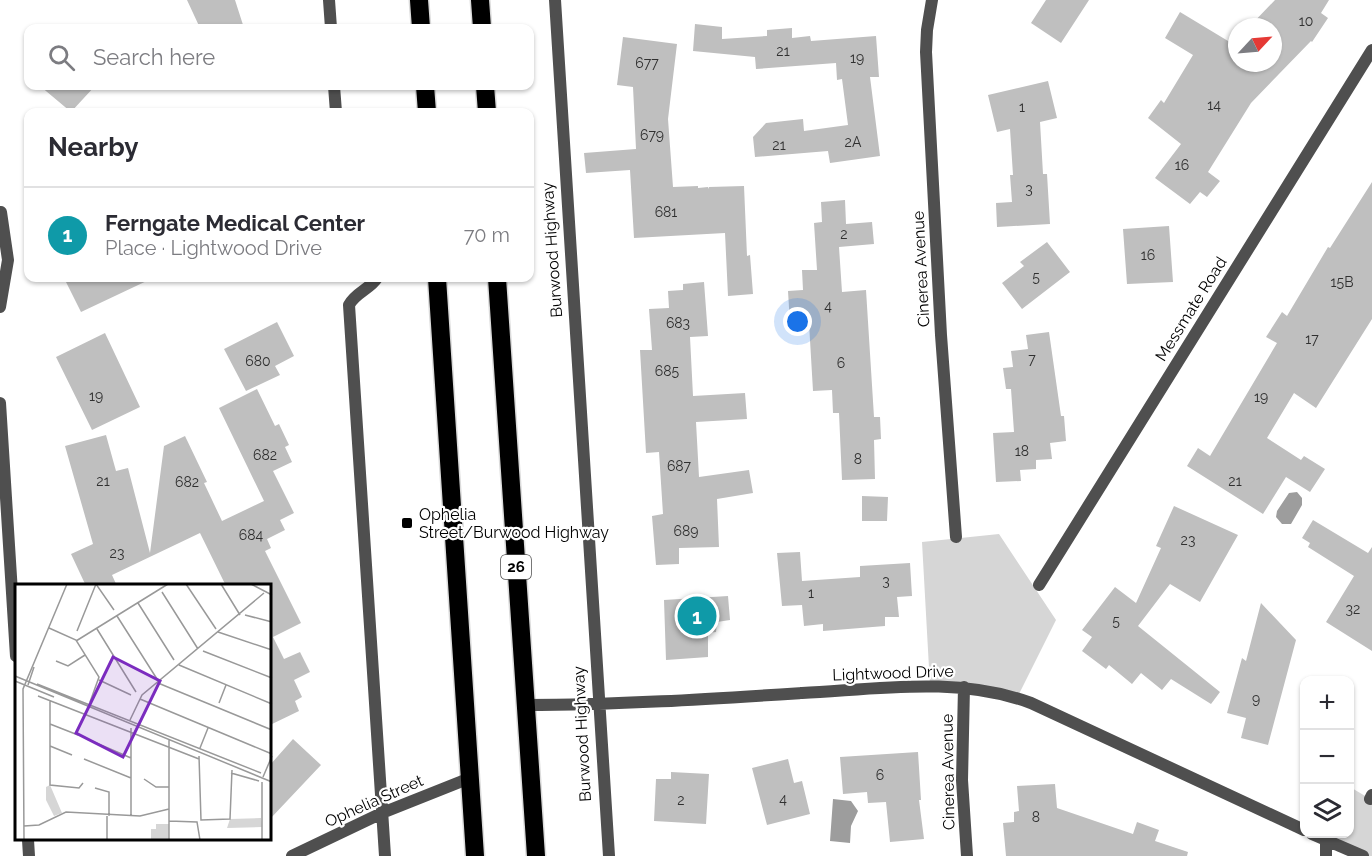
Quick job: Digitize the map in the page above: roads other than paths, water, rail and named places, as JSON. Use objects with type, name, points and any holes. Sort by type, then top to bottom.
[{"type":"highway","points":[[419,0],[421,24]]},
{"type":"highway","points":[[480,0],[482,24]]},
{"type":"highway","points":[[425,90],[427,108]]},
{"type":"highway","points":[[485,90],[487,108]]},
{"type":"highway","points":[[437,282],[475,856]]},
{"type":"highway","name":"26","points":[[497,282],[536,856]]},
{"type":"street","points":[[329,0],[331,24]]},
{"type":"street","name":"Burwood Highway","points":[[555,0],[609,856]]},
{"type":"street","name":"Cinerea Avenue","points":[[932,0],[926,52],[940,335],[956,537]]},
{"type":"street","name":"Messmate Road","points":[[1039,585],[1372,50]]},
{"type":"street","points":[[334,90],[336,108]]},
{"type":"street","points":[[0,307],[9,251],[1,212]]},
{"type":"street","points":[[374,282],[370,288],[351,301],[349,306],[385,856]]},
{"type":"street","points":[[0,403],[15,640]]},
{"type":"street","name":"Lightwood Drive","points":[[525,705],[601,705],[930,686],[964,687],[1008,695],[1031,704],[1300,828]]},
{"type":"street","name":"Cinerea Avenue","points":[[964,687],[963,780],[967,856]]},
{"type":"street","name":"Ophelia Street","points":[[292,856],[382,813],[470,778]]},
{"type":"street","points":[[1326,856],[1326,839],[1363,856]]},
{"type":"street","points":[[28,841],[29,856]]},
{"type":"place","name":"Ophelia Street/Burwood Highway","points":[[407,523]]},
{"type":"place","name":"Ferngate Medical Center","points":[[697,616]]}]
